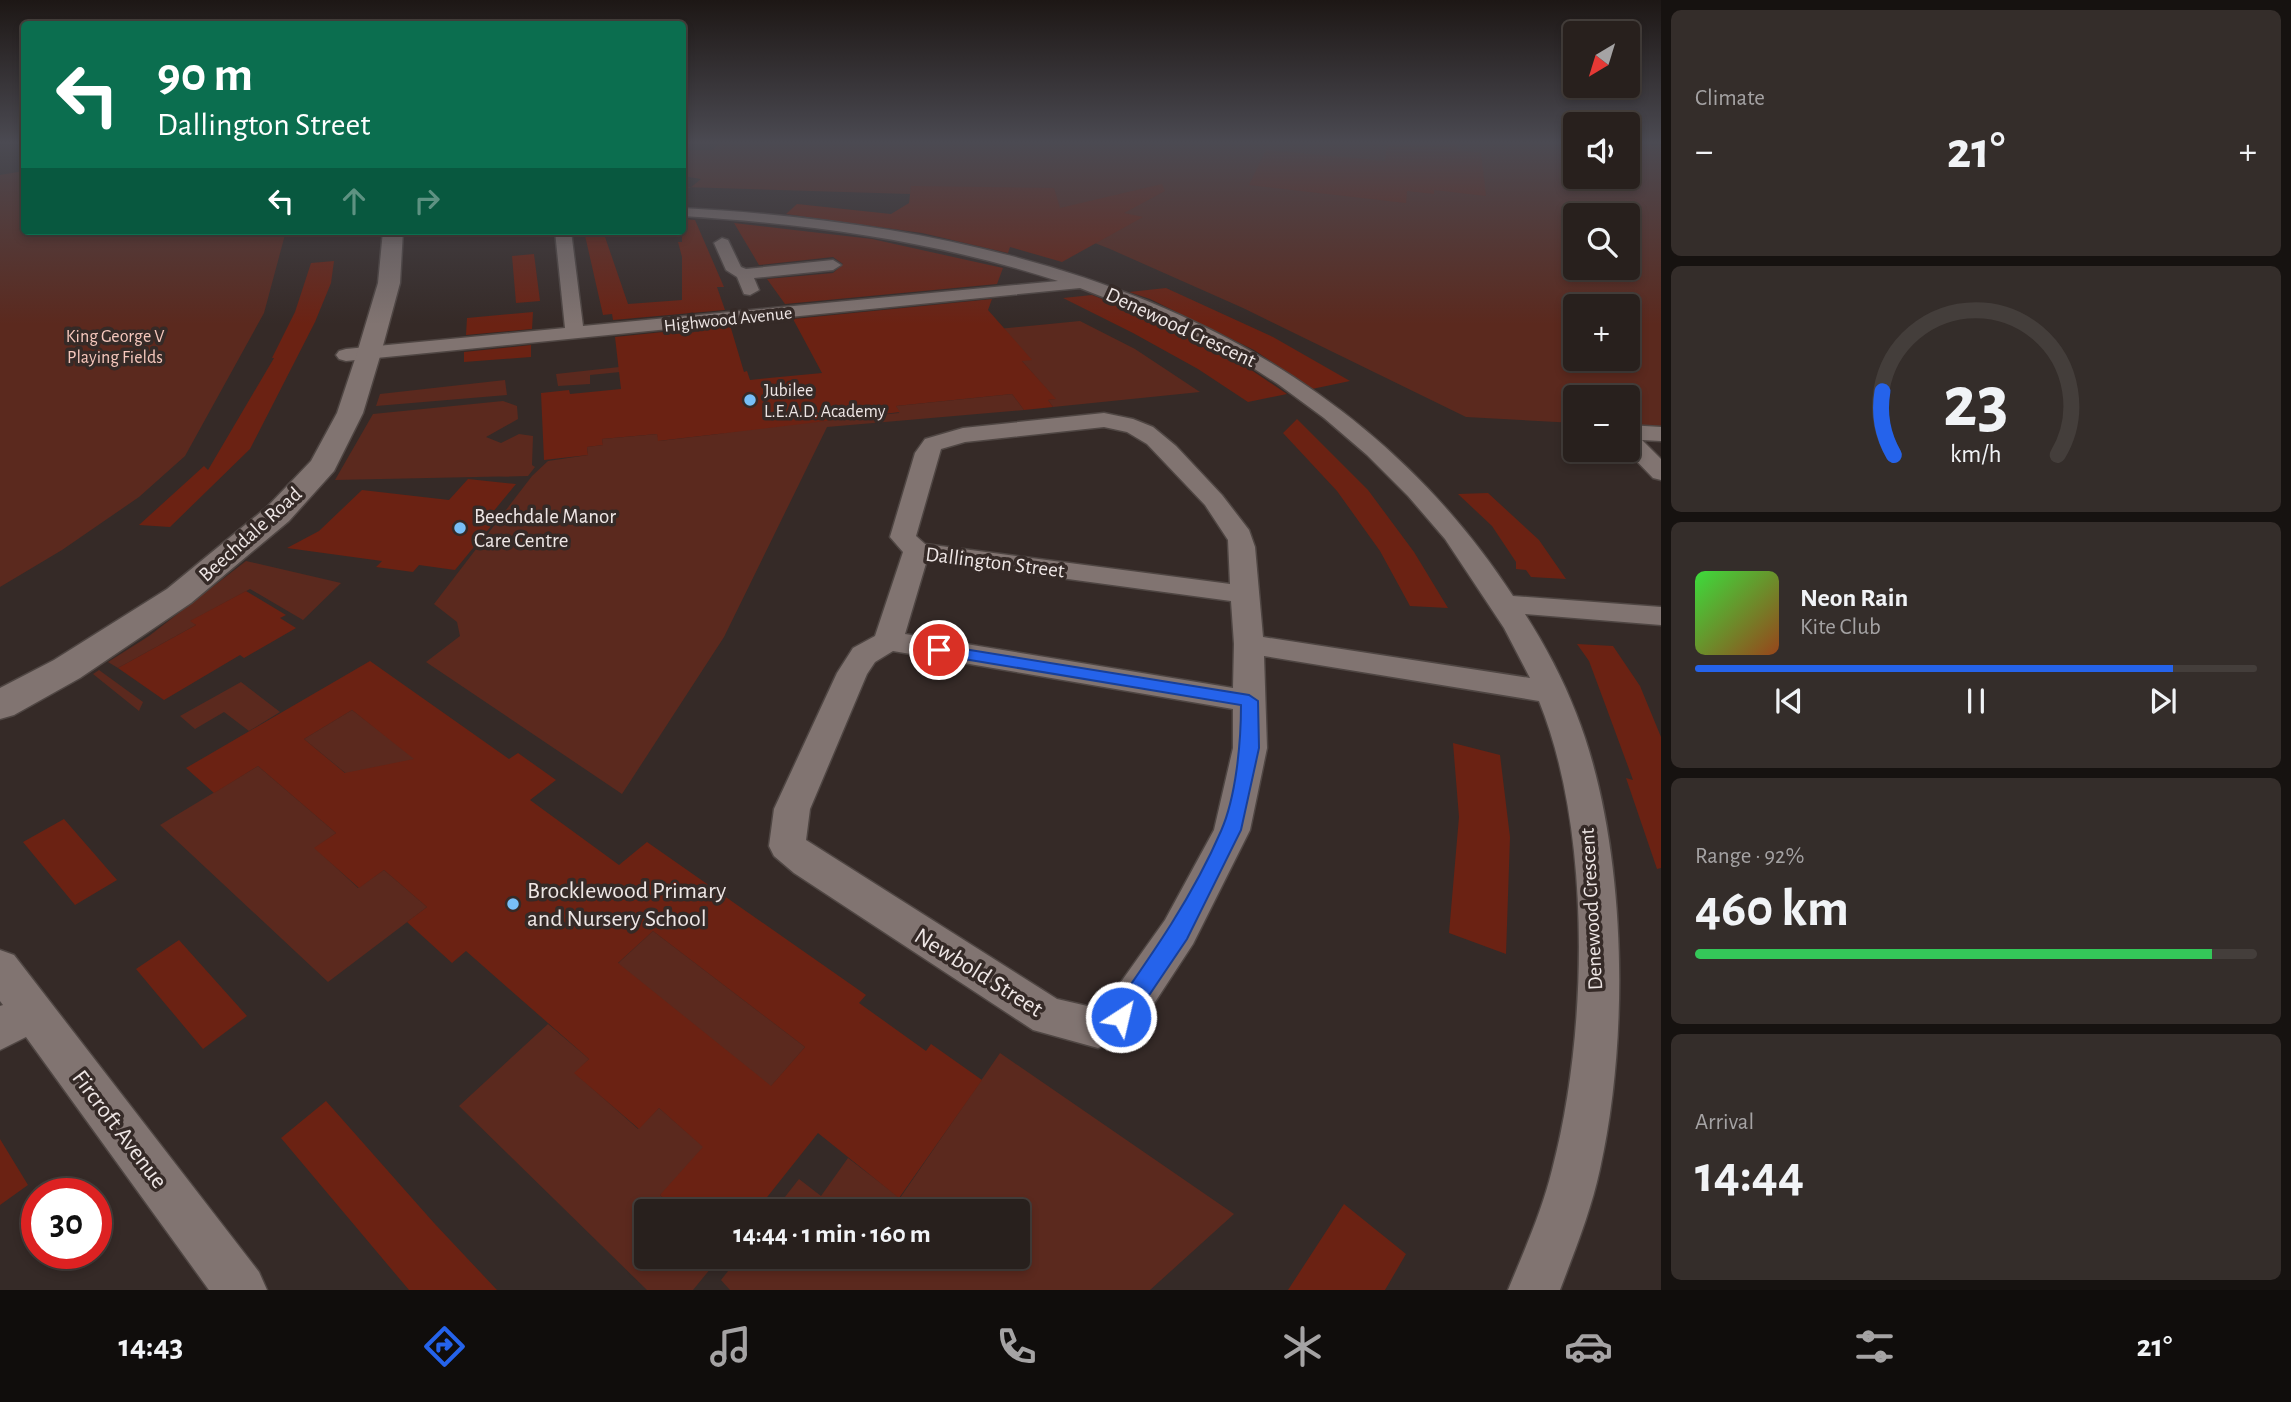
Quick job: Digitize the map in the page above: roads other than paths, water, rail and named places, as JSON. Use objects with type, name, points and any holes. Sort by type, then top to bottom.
[{"type":"street","name":"Denewood Crescent","points":[[686,212],[814,222],[957,245],[1087,283],[1233,347],[1305,391],[1380,452],[1443,519],[1504,604],[1551,692],[1581,788],[1592,854],[1598,948],[1596,1038],[1583,1130],[1570,1194],[1534,1290]]},
{"type":"street","name":"Beechdale Road","points":[[0,705],[67,669],[179,596],[278,514],[324,465],[350,413],[357,354],[379,235]]},
{"type":"street","name":"Beechdale Road","points":[[0,684],[82,638],[148,594],[203,554],[283,479],[310,440],[357,354],[389,283],[393,235]]},
{"type":"street","points":[[563,235],[575,334]]},
{"type":"street","points":[[722,243],[734,270],[744,274],[833,265]]},
{"type":"street","points":[[744,274],[761,316]]},
{"type":"street","name":"Highwood Avenue","points":[[357,354],[1087,283]]},
{"type":"street","points":[[888,641],[1249,701],[1249,644],[1241,540],[1226,513],[1157,441],[1136,427],[1120,421],[1104,420],[962,435],[933,444],[927,453],[903,537],[916,551]]},
{"type":"street","points":[[1640,433],[1661,434]]},
{"type":"street","points":[[1640,451],[1661,473]]},
{"type":"street","name":"Dallington Street","points":[[888,641],[916,551],[1244,594]]},
{"type":"street","points":[[1504,604],[1661,616]]},
{"type":"street","name":"Newbold Street","points":[[888,641],[863,655],[852,673],[792,809],[787,846],[807,862],[1048,1016],[1098,1028],[1121,1017],[1179,932],[1231,830],[1250,748],[1249,701]]},
{"type":"street","points":[[1249,644],[1551,692]]},
{"type":"street","name":"Fircroft Avenue","points":[[0,968],[15,1020],[241,1290]]},
{"type":"place","name":"Jubilee L.E.A.D. Academy","points":[[750,400]]},
{"type":"place","name":"Beechdale Manor Care Centre","points":[[460,528]]},
{"type":"place","name":"Brocklewood Primary and Nursery School","points":[[513,904]]},
{"type":"park label","name":"King George V Playing Fields","points":[[115,346]]}]
